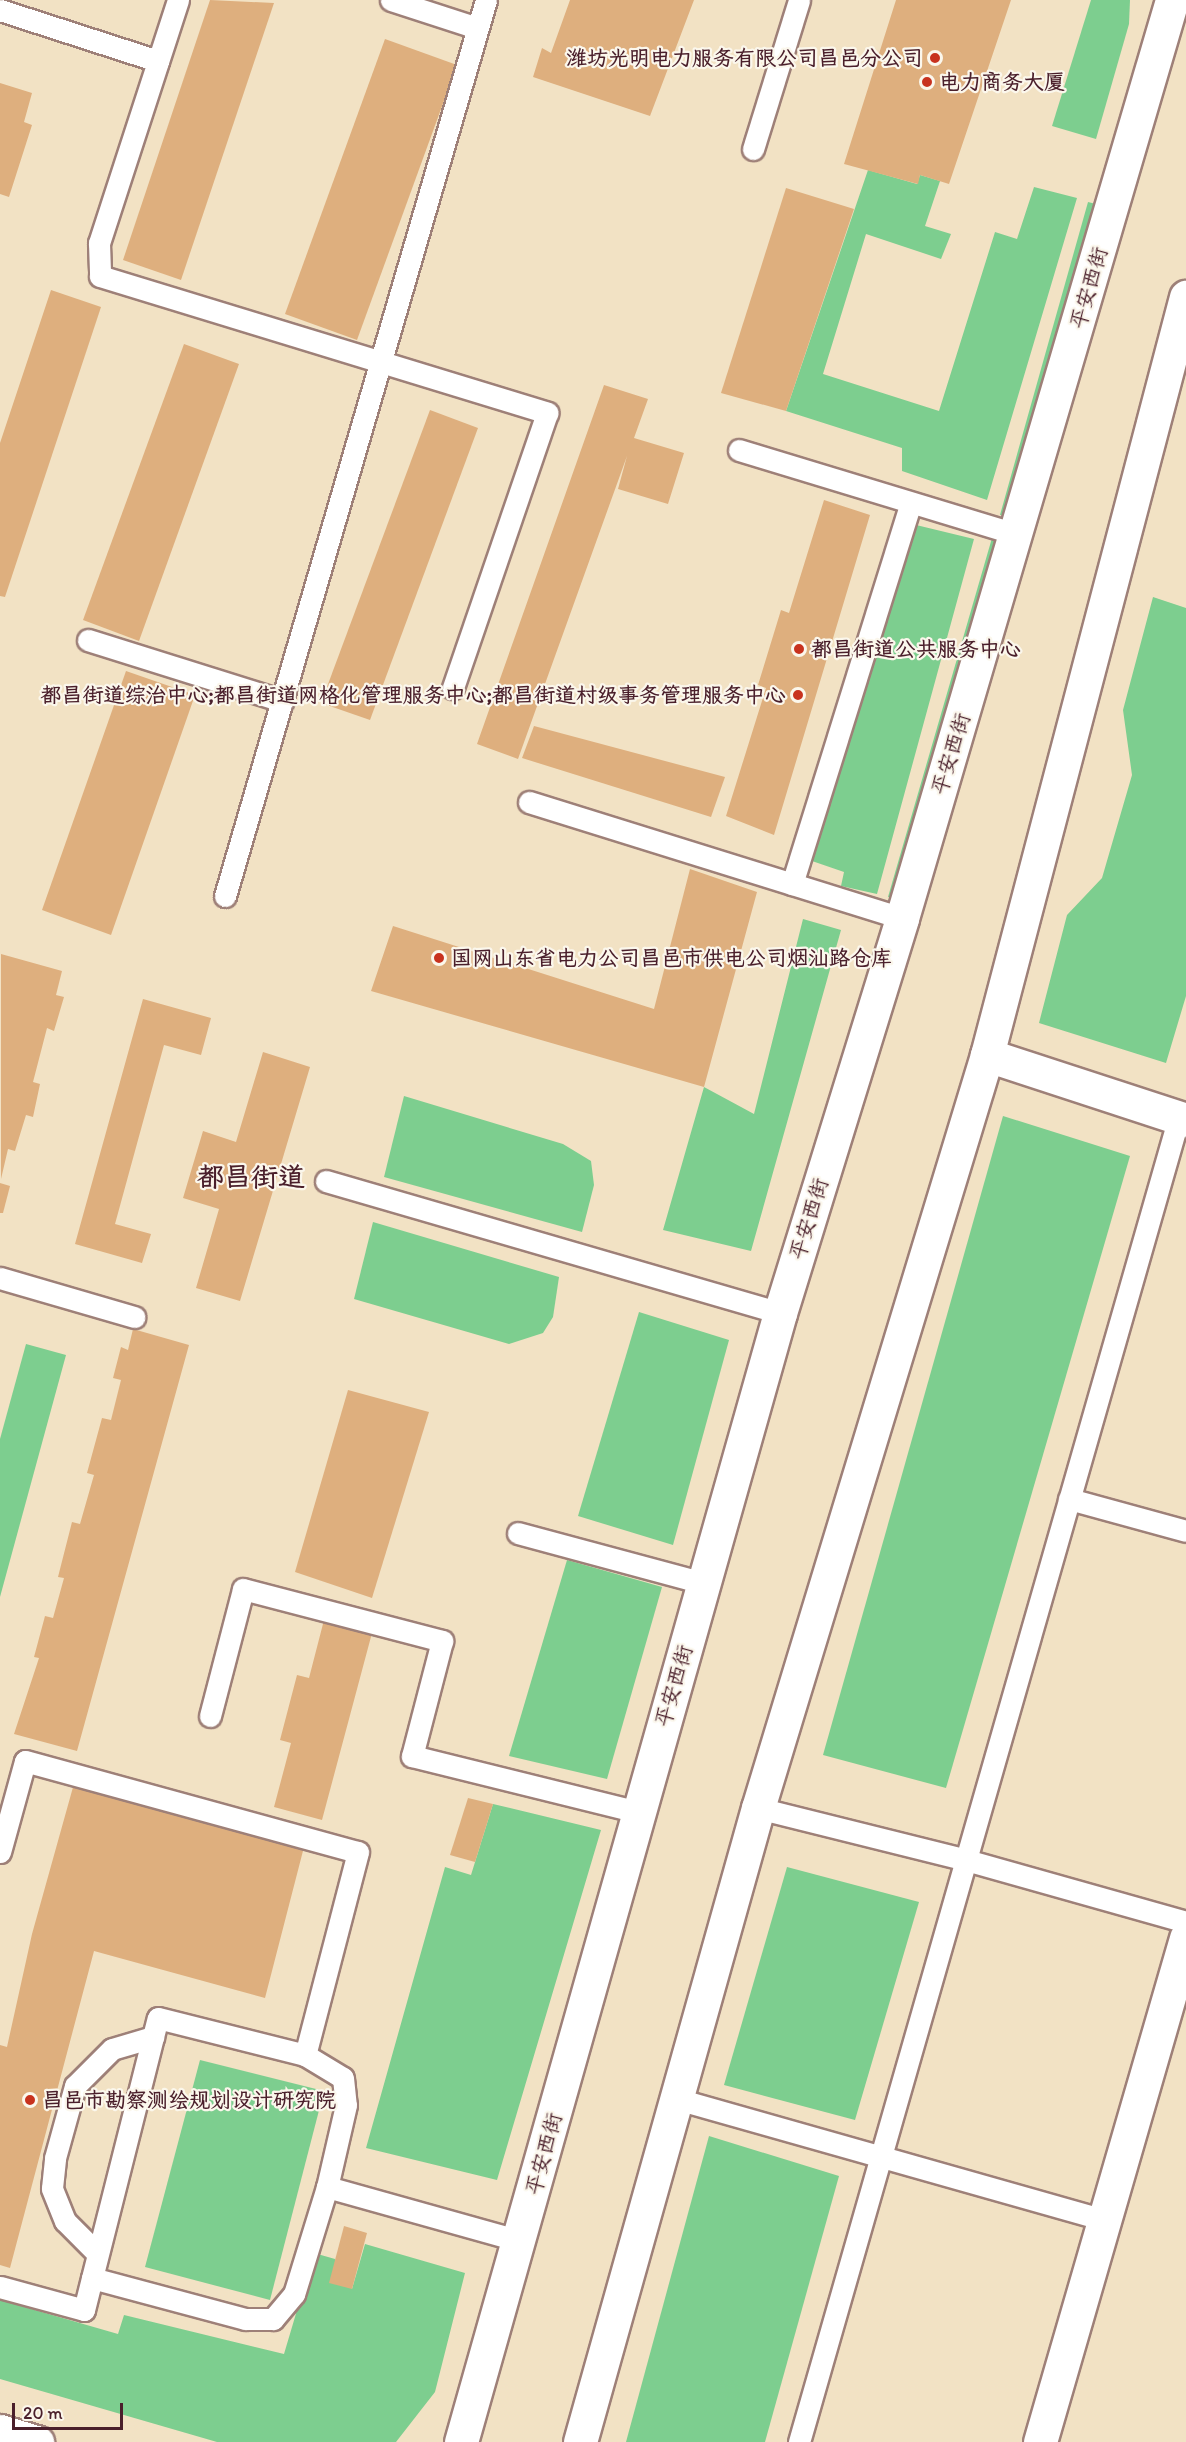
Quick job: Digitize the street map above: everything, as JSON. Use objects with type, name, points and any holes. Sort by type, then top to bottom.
[{"type":"main road","name":"平安西街","points":[[461,2442],[521,2241],[638,1812],[780,1313],[902,918],[1172,0]]},
{"type":"main road","points":[[580,2442],[758,1808],[987,1055],[1186,297]]},
{"type":"main road","points":[[987,1055],[1182,1119]]},
{"type":"main road","points":[[1040,2442],[1186,1938]]},
{"type":"main road","points":[[0,2431],[38,2442]]},
{"type":"lane","points":[[178,0],[99,243],[100,276],[547,413],[453,688]]},
{"type":"lane","points":[[391,0],[477,28]]},
{"type":"lane","points":[[225,896],[383,363],[486,0]]},
{"type":"lane","points":[[753,149],[799,0]]},
{"type":"lane","points":[[0,10],[158,61]]},
{"type":"lane","points":[[739,450],[1016,534]]},
{"type":"lane","points":[[792,884],[910,503]]},
{"type":"lane","points":[[88,640],[283,701]]},
{"type":"lane","points":[[529,802],[902,918]]},
{"type":"lane","points":[[800,2442],[1070,1499],[1182,1119]]},
{"type":"lane","points":[[326,1181],[780,1313]]},
{"type":"lane","points":[[0,1278],[134,1317]]},
{"type":"lane","points":[[1070,1499],[1186,1531]]},
{"type":"lane","points":[[518,1533],[703,1583]]},
{"type":"lane","points":[[210,1716],[243,1589],[441,1641],[411,1756],[638,1812]]},
{"type":"lane","points":[[0,1852],[26,1761],[358,1852],[305,2055]]},
{"type":"lane","points":[[758,1808],[966,1860],[1186,1922]]},
{"type":"lane","points":[[0,2286],[84,2310],[97,2253],[158,2018],[305,2055],[343,2078],[346,2105],[327,2187],[294,2294],[273,2319],[245,2319],[92,2278]]},
{"type":"lane","points":[[97,2253],[65,2221],[52,2188],[58,2147],[75,2086],[112,2049],[153,2037]]},
{"type":"lane","points":[[677,2099],[882,2154],[1104,2220]]},
{"type":"lane","points":[[327,2187],[521,2241]]},
{"type":"green space","points":[[1091,0],[1130,0],[1129,24],[1096,139],[1052,126]]},
{"type":"green space","points":[[868,170],[917,184],[920,175],[940,181],[925,226],[951,234],[941,259],[866,234],[823,374],[939,411],[995,232],[1017,239],[1034,187],[1077,198],[987,500],[902,471],[902,448],[786,411]]},
{"type":"green space","points":[[1088,202],[1100,205],[1012,518],[1000,515]]},
{"type":"green space","points":[[912,524],[974,539],[877,894],[841,886],[844,872],[812,861]]},
{"type":"green space","points":[[992,538],[1004,540],[897,899],[888,897]]},
{"type":"green space","points":[[1153,597],[1186,608],[1186,996],[1166,1063],[1039,1023],[1067,915],[1102,878],[1132,775],[1123,710]]},
{"type":"green space","points":[[803,919],[841,930],[751,1251],[663,1230],[704,1087],[754,1114]]},
{"type":"green space","points":[[404,1096],[563,1144],[591,1161],[594,1185],[582,1232],[384,1177]]},
{"type":"green space","points":[[1003,1116],[1130,1156],[946,1788],[823,1755]]},
{"type":"green space","points":[[373,1222],[559,1277],[553,1317],[543,1333],[509,1344],[354,1299]]},
{"type":"green space","points":[[639,1312],[729,1340],[673,1545],[578,1516]]},
{"type":"green space","points":[[26,1344],[66,1355],[0,1597],[0,1439]]},
{"type":"green space","points":[[567,1560],[662,1587],[607,1779],[509,1756]]},
{"type":"green space","points":[[493,1804],[601,1830],[497,2180],[366,2148],[445,1867],[471,1875]]},
{"type":"green space","points":[[787,1867],[919,1902],[855,2120],[724,2085]]},
{"type":"green space","points":[[200,2060],[324,2091],[270,2300],[145,2267]]},
{"type":"green space","points":[[709,2136],[839,2176],[765,2442],[626,2442]]},
{"type":"green space","points":[[365,2244],[465,2273],[435,2392],[396,2442],[217,2442],[0,2379],[0,2300],[118,2334],[124,2315],[284,2354],[314,2253],[335,2259],[352,2289]]},
{"type":"building","points":[[210,0],[274,3],[181,280],[123,260]]},
{"type":"building","points":[[570,0],[694,0],[650,116],[533,77],[542,48],[551,53]]},
{"type":"building","name":"电力商务大厦","points":[[896,0],[1011,0],[949,184],[920,175],[918,184],[844,164]]},
{"type":"building","points":[[385,39],[457,65],[357,340],[285,314]]},
{"type":"building","points":[[0,83],[32,93],[24,122],[32,125],[9,197],[0,194]]},
{"type":"building","points":[[786,188],[854,209],[786,411],[721,393]]},
{"type":"building","points":[[51,290],[101,307],[5,597],[0,596],[0,443]]},
{"type":"building","points":[[184,344],[239,364],[139,641],[83,620]]},
{"type":"building","points":[[604,385],[648,399],[634,438],[684,453],[668,504],[618,489],[627,456],[518,759],[477,744]]},
{"type":"building","points":[[430,410],[478,428],[370,720],[321,703]]},
{"type":"building","name":"都昌街道公共服务中心","points":[[824,500],[870,515],[774,835],[726,816],[766,688],[758,685],[781,610],[789,613]]},
{"type":"building","points":[[126,671],[195,695],[111,935],[42,910]]},
{"type":"building","points":[[534,726],[725,777],[711,817],[522,758]]},
{"type":"building","name":"国网山东省电力公司昌邑市供电公司烟汕路仓库","points":[[690,869],[757,892],[704,1087],[371,991],[393,926],[654,1009]]},
{"type":"building","points":[[1,954],[62,971],[56,995],[64,997],[54,1031],[47,1028],[33,1082],[40,1084],[33,1117],[26,1115],[15,1151],[8,1149],[1,1179]]},
{"type":"building","points":[[143,999],[211,1018],[201,1055],[164,1045],[115,1224],[151,1234],[142,1263],[75,1244]]},
{"type":"building","points":[[263,1052],[310,1067],[240,1301],[196,1288],[219,1209],[183,1198],[203,1131],[236,1142]]},
{"type":"building","points":[[0,1183],[10,1186],[3,1213],[0,1213]]},
{"type":"building","points":[[133,1329],[189,1345],[77,1751],[14,1734],[39,1658],[34,1657],[45,1616],[53,1618],[64,1578],[58,1577],[72,1522],[80,1524],[94,1475],[87,1473],[102,1418],[111,1420],[121,1380],[113,1378],[121,1347],[128,1350]]},
{"type":"building","points":[[348,1390],[429,1412],[372,1598],[295,1572]]},
{"type":"building","points":[[324,1620],[372,1633],[322,1820],[274,1807],[291,1743],[280,1740],[297,1675],[309,1678]]},
{"type":"building","points":[[75,1780],[304,1847],[265,1998],[94,1951],[10,2268],[0,2265],[0,2045],[7,2047],[32,1934]]},
{"type":"building","points":[[468,1798],[493,1804],[475,1862],[450,1855]]},
{"type":"building","points":[[344,2226],[367,2233],[352,2289],[329,2283]]},
{"type":"place","name":"潍坊光明电力服务有限公司昌邑分公司","points":[[935,58]]},
{"type":"place","name":"电力商务大厦","points":[[927,82]]},
{"type":"place","name":"都昌街道公共服务中心","points":[[799,649]]},
{"type":"place","name":"都昌街道综治中心;都昌街道网格化管理服务中心;都昌街道村级事务管理服务中心","points":[[798,695]]},
{"type":"place","name":"国网山东省电力公司昌邑市供电公司烟汕路仓库","points":[[439,958]]},
{"type":"place","name":"昌邑市勘察测绘规划设计研究院","points":[[30,2100]]},
{"type":"district","name":"都昌街道","points":[[251,1177]]}]
